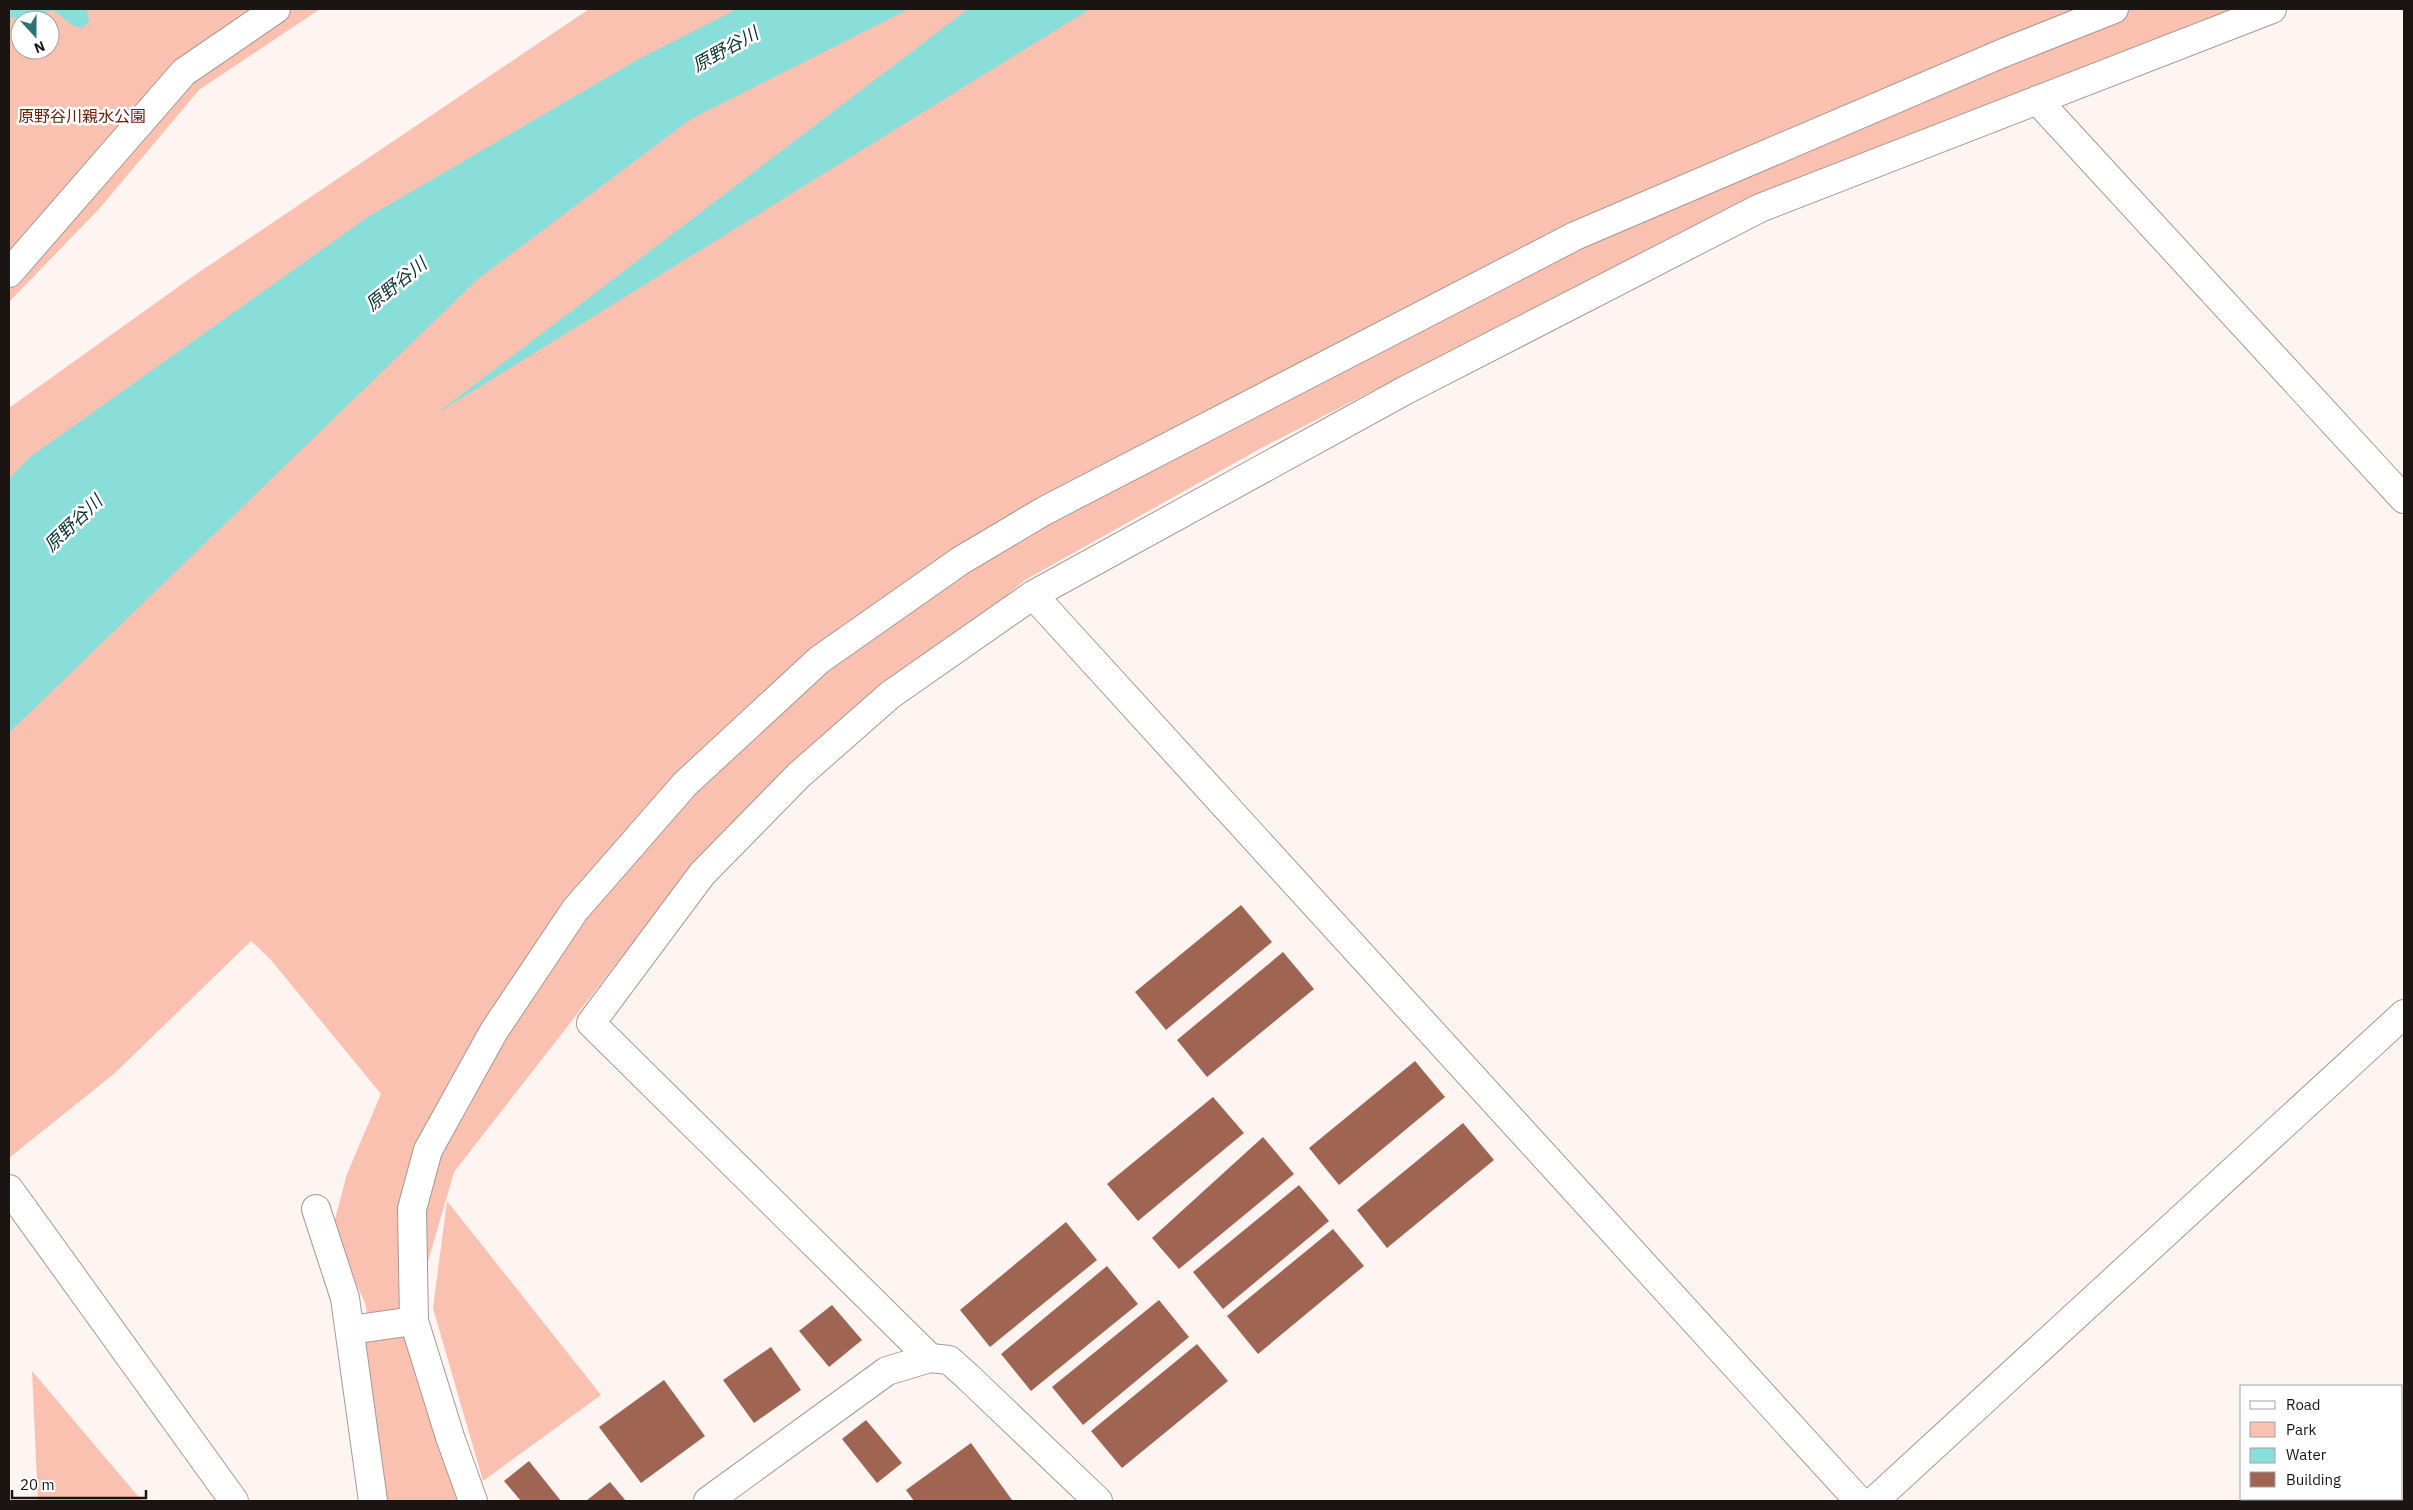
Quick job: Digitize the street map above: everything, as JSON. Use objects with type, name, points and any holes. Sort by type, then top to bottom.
[{"type":"street","points":[[9,273],[184,72],[276,9]]},
{"type":"street","points":[[473,1501],[450,1437],[414,1322],[412,1209],[428,1150],[494,1031],[575,910],[685,784],[819,660],[960,561],[1044,511],[1575,236],[2003,53],[2114,9]]},
{"type":"street","points":[[930,1358],[592,1023],[702,874],[798,775],[890,695],[1033,595],[1404,391],[1760,208],[2272,9]]},
{"type":"street","points":[[2037,100],[2404,499]]},
{"type":"street","points":[[1033,595],[1859,1501]]},
{"type":"street","points":[[1874,1501],[2404,1014]]},
{"type":"street","points":[[9,1189],[234,1501]]},
{"type":"street","points":[[316,1209],[345,1298],[373,1501]]},
{"type":"street","points":[[350,1330],[414,1322]]},
{"type":"street","points":[[708,1501],[886,1371],[930,1358],[949,1360],[1090,1499]]},
{"type":"green space","name":"原野谷川親水公園","points":[[9,9],[320,9],[199,90],[99,209],[9,302]]},
{"type":"green space","points":[[589,9],[2255,9],[1720,213],[1265,446],[1025,580],[705,850],[454,1172],[414,1310],[370,1327],[365,1303],[332,1231],[347,1174],[381,1094],[271,960],[251,941],[115,1073],[9,1158],[9,408],[192,277]]},
{"type":"green space","points":[[447,1201],[601,1395],[483,1481],[433,1308]]},
{"type":"green space","points":[[414,1321],[473,1501],[373,1501],[352,1346]]},
{"type":"green space","points":[[32,1371],[142,1501],[38,1501]]},
{"type":"water","points":[[9,9],[87,9],[89,22],[82,28],[74,26],[60,15],[60,10],[10,10],[9,18]]},
{"type":"water","name":"原野谷川","points":[[737,9],[909,9],[691,119],[478,279],[9,733],[9,479],[30,457],[368,217],[637,60]]},
{"type":"water","points":[[968,9],[1090,9],[436,414]]},
{"type":"building","points":[[1241,905],[1272,942],[1166,1030],[1135,992]]},
{"type":"building","points":[[1283,952],[1314,989],[1207,1077],[1177,1040]]},
{"type":"building","points":[[1415,1061],[1445,1097],[1339,1185],[1309,1148]]},
{"type":"building","points":[[1213,1097],[1244,1133],[1138,1221],[1107,1184]]},
{"type":"building","points":[[1463,1123],[1494,1160],[1387,1248],[1357,1210]]},
{"type":"building","points":[[1263,1137],[1294,1174],[1179,1269],[1152,1238]]},
{"type":"building","points":[[1299,1185],[1329,1221],[1223,1309],[1193,1272]]},
{"type":"building","points":[[1066,1222],[1097,1260],[990,1347],[960,1310]]},
{"type":"building","points":[[1333,1229],[1364,1266],[1258,1354],[1227,1316]]},
{"type":"building","points":[[1107,1266],[1138,1304],[1031,1391],[1001,1354]]},
{"type":"building","points":[[1159,1300],[1189,1337],[1083,1425],[1052,1387]]},
{"type":"building","points":[[832,1305],[862,1340],[829,1367],[799,1331]]},
{"type":"building","points":[[1197,1344],[1228,1381],[1122,1468],[1091,1431]]},
{"type":"building","points":[[771,1347],[801,1390],[754,1423],[723,1380]]},
{"type":"building","points":[[664,1380],[705,1436],[641,1483],[599,1427]]},
{"type":"building","points":[[866,1420],[902,1463],[877,1483],[842,1439]]},
{"type":"building","points":[[971,1443],[1012,1500],[914,1501],[906,1490]]},
{"type":"building","points":[[529,1461],[561,1501],[521,1501],[504,1481]]},
{"type":"building","points":[[610,1482],[626,1501],[586,1501]]}]
